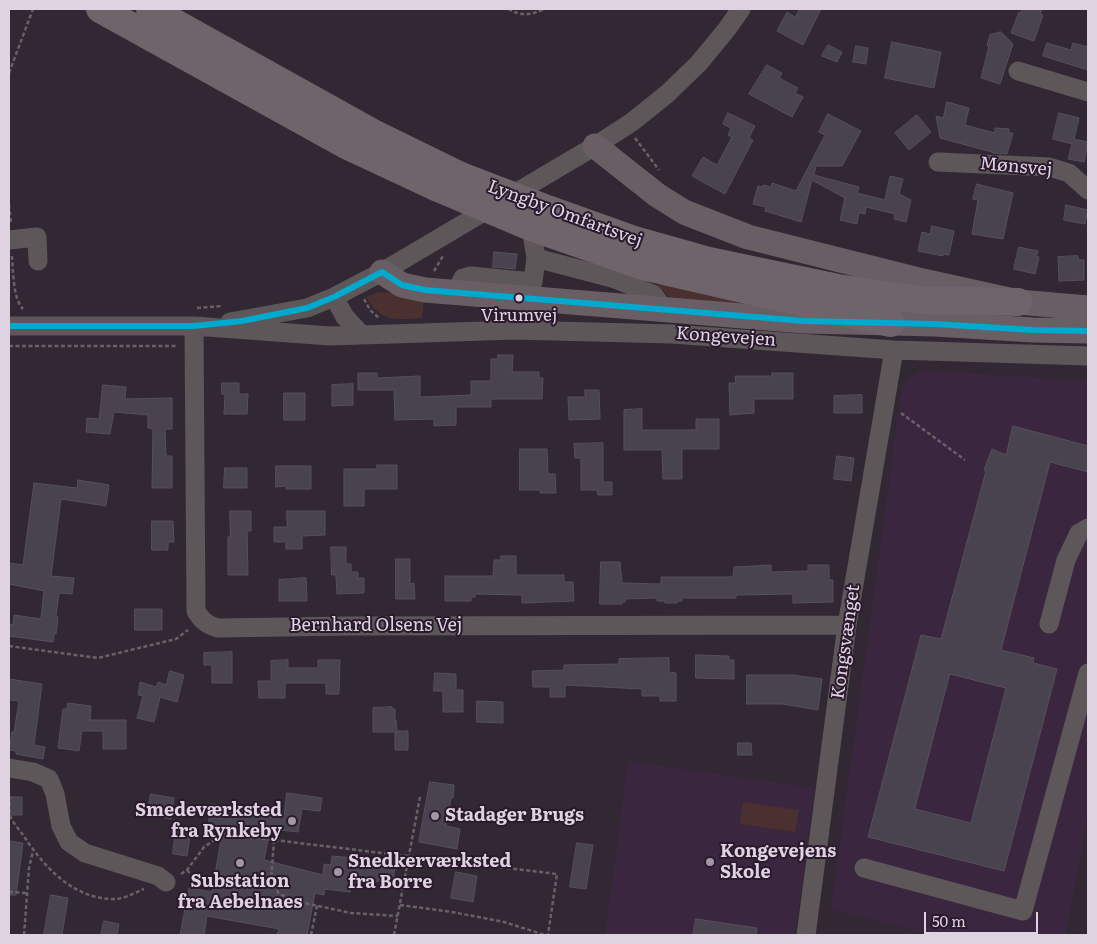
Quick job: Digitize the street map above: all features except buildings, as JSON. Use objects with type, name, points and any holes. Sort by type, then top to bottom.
[{"type":"highway","points":[[100,9],[346,145],[436,187],[541,219],[643,266],[891,323]]},
{"type":"highway","name":"Lyngby Omfartsvej","points":[[150,9],[373,133],[461,176],[541,219],[634,240],[709,261],[838,288],[920,300],[1018,302]]},
{"type":"main road","points":[[595,146],[657,195],[684,212],[748,236],[924,281],[1018,302],[1088,308]]},
{"type":"main road","points":[[382,272],[402,285],[425,290],[804,321],[1088,331]]},
{"type":"street","points":[[595,146],[626,126],[667,94],[699,63],[741,9]]},
{"type":"street","points":[[1018,71],[1088,92]]},
{"type":"street","name":"Kongevejen","points":[[9,326],[191,317],[242,321],[307,308],[334,297],[382,272],[595,146]]},
{"type":"street","name":"Mønsvej","points":[[938,162],[1049,167],[1069,173],[1088,190]]},
{"type":"street","points":[[456,292],[463,278],[471,276],[533,282],[541,219]]},
{"type":"street","points":[[10,239],[38,237],[38,261]]},
{"type":"street","points":[[536,258],[628,284],[653,294],[663,308]]},
{"type":"street","points":[[334,297],[345,317],[362,335]]},
{"type":"street","points":[[307,308],[323,330],[330,336]]},
{"type":"street","points":[[191,317],[196,611],[202,620]]},
{"type":"street","name":"Kongevejen","points":[[191,317],[330,336],[515,330],[672,334],[894,350],[1088,356]]},
{"type":"street","name":"Kongsvænget","points":[[806,935],[848,626],[894,350]]},
{"type":"street","points":[[1049,624],[1066,560],[1079,533],[1088,528]]},
{"type":"street","name":"Bernhard Olsens Vej","points":[[202,620],[210,626],[218,628],[349,626],[848,626]]},
{"type":"street","points":[[864,868],[1023,911],[1088,673]]},
{"type":"street","points":[[9,768],[33,772],[49,779],[55,794],[61,826],[69,842],[85,853],[158,876],[166,882]]},
{"type":"path","points":[[9,74],[33,9]]},
{"type":"path","points":[[508,9],[520,15],[535,13],[544,9]]},
{"type":"path","points":[[534,9],[535,13]]},
{"type":"path","points":[[626,126],[664,176]]},
{"type":"path","points":[[9,205],[13,279],[20,307],[26,311]]},
{"type":"path","points":[[357,284],[370,310],[379,318],[385,320]]},
{"type":"path","points":[[191,317],[227,306]]},
{"type":"path","points":[[885,402],[965,460]]},
{"type":"path","points":[[9,646],[98,658],[176,639],[202,620]]},
{"type":"path","points":[[9,796],[10,815],[33,851],[68,885],[86,894],[115,899],[130,896],[141,890],[166,882],[187,870],[204,847],[224,834],[556,874],[546,935],[504,922],[400,905]]},
{"type":"path","points":[[394,935],[420,797]]},
{"type":"path","points":[[274,840],[271,880],[279,894],[300,902],[351,913],[398,916]]},
{"type":"path","points":[[24,935],[33,851]]},
{"type":"path","points":[[187,870],[195,879],[225,879],[235,885],[250,888]]},
{"type":"path","points":[[9,892],[27,893]]},
{"type":"path","points":[[311,935],[317,906]]},
{"type":"shaded area","points":[[651,278],[821,317],[671,299]]},
{"type":"shaded area","points":[[378,292],[424,295],[422,318],[396,319],[383,315],[377,311],[366,297]]},
{"type":"shaded area","points":[[920,371],[1088,382],[1088,814],[1066,935],[930,935],[831,909],[902,387]]},
{"type":"shaded area","name":"Kongevejens Skole","points":[[628,761],[815,788],[795,935],[605,935]]},
{"type":"shaded area","points":[[743,802],[799,810],[795,832],[740,824]]},
{"type":"transit line","points":[[9,326],[194,326],[242,321],[307,308],[334,297],[382,272],[402,285],[425,290],[804,321],[935,324],[1033,330],[1088,331]]},
{"type":"place","name":"Virumvej","points":[[519,298]]},
{"type":"place","name":"Stadager Brugs","points":[[435,816]]},
{"type":"place","name":"Smedeværksted fra Rynkeby","points":[[292,821]]},
{"type":"place","name":"Kongevejens Skole","points":[[710,862]]},
{"type":"place","name":"Substation fra Aebelnaes","points":[[240,863]]},
{"type":"place","name":"Snedkerværksted fra Borre","points":[[338,872]]}]
